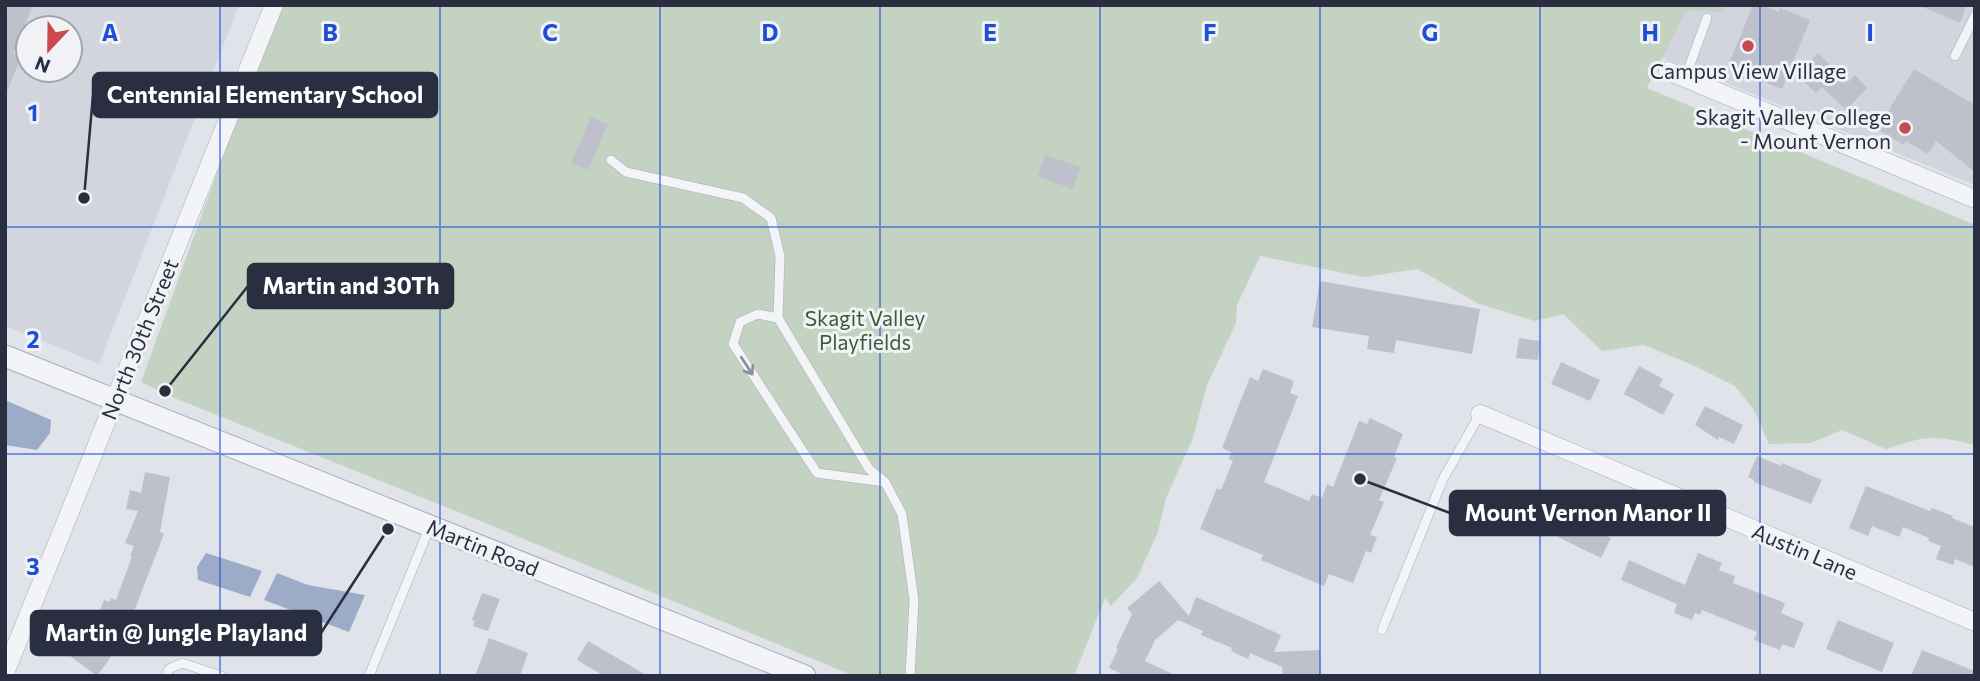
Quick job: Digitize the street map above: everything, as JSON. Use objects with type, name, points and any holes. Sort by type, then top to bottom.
[{"type":"street","name":"North 30th Street","points":[[5,673],[274,5]]},
{"type":"street","points":[[1676,75],[1975,199]]},
{"type":"street","name":"Martin Road","points":[[5,356],[805,676]]},
{"type":"street","name":"Austin Lane","points":[[1480,414],[1975,622]]},
{"type":"lane","points":[[1955,56],[1975,16]]},
{"type":"lane","points":[[1676,75],[1707,18]]},
{"type":"lane","points":[[611,160],[626,172],[743,198],[771,218],[780,256],[778,318],[869,469],[885,482],[902,514],[914,600],[910,676]]},
{"type":"lane","points":[[778,318],[758,313],[740,322],[733,345],[817,473],[885,482]]},
{"type":"lane","points":[[1382,630],[1443,479],[1480,414]]},
{"type":"lane","points":[[369,676],[430,526]]},
{"type":"lane","points":[[166,676],[169,669],[183,663],[221,676]]},
{"type":"shaded area","points":[[5,5],[239,5],[99,364],[5,326]]},
{"type":"shaded area","name":"Skagit Valley College - Mount Vernon","points":[[1519,5],[1975,5],[1975,185],[1697,71]]},
{"type":"green space","name":"Skagit Valley Playfields","points":[[278,5],[1727,5],[1722,12],[1686,11],[1647,88],[1975,225],[1975,445],[1930,438],[1886,449],[1842,430],[1811,443],[1769,444],[1754,410],[1735,386],[1644,345],[1602,351],[1563,314],[1535,321],[1477,303],[1418,269],[1363,277],[1260,256],[1237,305],[1236,323],[1207,385],[1193,438],[1166,498],[1158,532],[1137,578],[1111,606],[1105,598],[1074,676],[854,676],[141,382]]},
{"type":"water","points":[[5,400],[51,420],[50,433],[37,450],[5,445]]},
{"type":"water","points":[[206,553],[262,571],[250,597],[198,580],[197,567]]},
{"type":"water","points":[[277,573],[308,585],[365,595],[349,632],[264,600]]},
{"type":"building","points":[[9,5],[33,5],[29,14],[14,14],[14,75],[5,96],[5,13]]},
{"type":"building","name":"Campus View Village","points":[[1753,5],[1779,12],[1780,8],[1810,20],[1782,89],[1751,77],[1753,73],[1729,64]]},
{"type":"building","points":[[1918,5],[1967,5],[1960,23]]},
{"type":"building","name":"Campus View Village","points":[[1818,53],[1848,82],[1855,75],[1867,88],[1846,110],[1822,87],[1816,93],[1797,75]]},
{"type":"building","points":[[1914,69],[1975,105],[1975,172],[1936,141],[1928,154],[1906,141],[1904,145],[1877,129]]},
{"type":"building","points":[[591,117],[608,124],[588,170],[571,163]]},
{"type":"building","points":[[1045,155],[1081,167],[1073,189],[1038,177]]},
{"type":"building","points":[[1320,281],[1480,309],[1472,354],[1396,340],[1394,353],[1367,349],[1369,336],[1312,327]]},
{"type":"building","points":[[1519,338],[1540,341],[1538,360],[1516,358]]},
{"type":"building","points":[[1561,362],[1600,380],[1590,401],[1551,384]]},
{"type":"building","points":[[1639,366],[1663,379],[1659,386],[1674,394],[1663,415],[1624,394]]},
{"type":"building","points":[[1263,369],[1294,381],[1290,393],[1298,396],[1264,482],[1309,501],[1312,494],[1322,498],[1327,484],[1333,487],[1359,421],[1367,424],[1370,418],[1403,434],[1394,457],[1397,458],[1379,500],[1384,502],[1370,535],[1377,537],[1371,553],[1366,551],[1353,583],[1329,574],[1324,586],[1261,560],[1263,555],[1200,529],[1217,488],[1221,490],[1233,461],[1229,459],[1231,452],[1222,448],[1250,377],[1258,381]]},
{"type":"building","points":[[1705,406],[1743,425],[1734,444],[1719,437],[1718,440],[1695,425]]},
{"type":"building","points":[[1757,456],[1822,480],[1811,504],[1754,482],[1748,477]]},
{"type":"building","points":[[145,472],[170,477],[160,532],[164,534],[126,632],[96,620],[104,600],[116,600],[132,557],[130,556],[134,546],[125,543],[138,511],[126,509],[130,490],[141,493]]},
{"type":"building","points":[[1866,486],[1930,511],[1932,508],[1975,527],[1975,567],[1955,559],[1953,565],[1936,559],[1941,546],[1903,527],[1899,537],[1872,526],[1868,536],[1849,528]]},
{"type":"building","points":[[1568,517],[1611,538],[1601,558],[1558,537]]},
{"type":"building","points":[[1698,553],[1722,563],[1719,570],[1735,576],[1733,583],[1785,603],[1781,613],[1804,623],[1794,648],[1782,644],[1780,650],[1754,640],[1757,632],[1702,610],[1700,615],[1695,613],[1692,620],[1674,613],[1677,604],[1621,580],[1629,560],[1685,585]]},
{"type":"building","points":[[1159,581],[1189,616],[1196,597],[1281,635],[1274,652],[1320,650],[1321,676],[1283,676],[1282,667],[1250,653],[1248,659],[1231,651],[1232,648],[1201,635],[1203,631],[1178,620],[1155,640],[1145,661],[1177,676],[1126,676],[1109,668],[1132,614],[1127,608]]},
{"type":"building","points":[[482,593],[500,599],[488,631],[473,626],[475,621],[472,620]]},
{"type":"building","points":[[1838,620],[1894,643],[1882,672],[1826,649]]},
{"type":"building","points":[[82,624],[116,650],[97,676],[66,653],[75,641],[70,638]]},
{"type":"building","points":[[489,638],[528,653],[520,676],[475,676]]},
{"type":"building","points":[[588,641],[648,676],[604,676],[577,660]]},
{"type":"building","points":[[1922,650],[1975,671],[1975,676],[1911,676]]},
{"type":"place","name":"Campus View Village","points":[[1748,46]]},
{"type":"place","name":"Skagit Valley College - Mount Vernon","points":[[1905,128]]},
{"type":"place","name":"Centennial Elementary School","points":[[84,198]]},
{"type":"place","name":"Martin and 30Th","points":[[165,391]]},
{"type":"place","name":"Mount Vernon Manor II","points":[[1360,479]]},
{"type":"place","name":"Martin @ Jungle Playland","points":[[388,529]]}]
